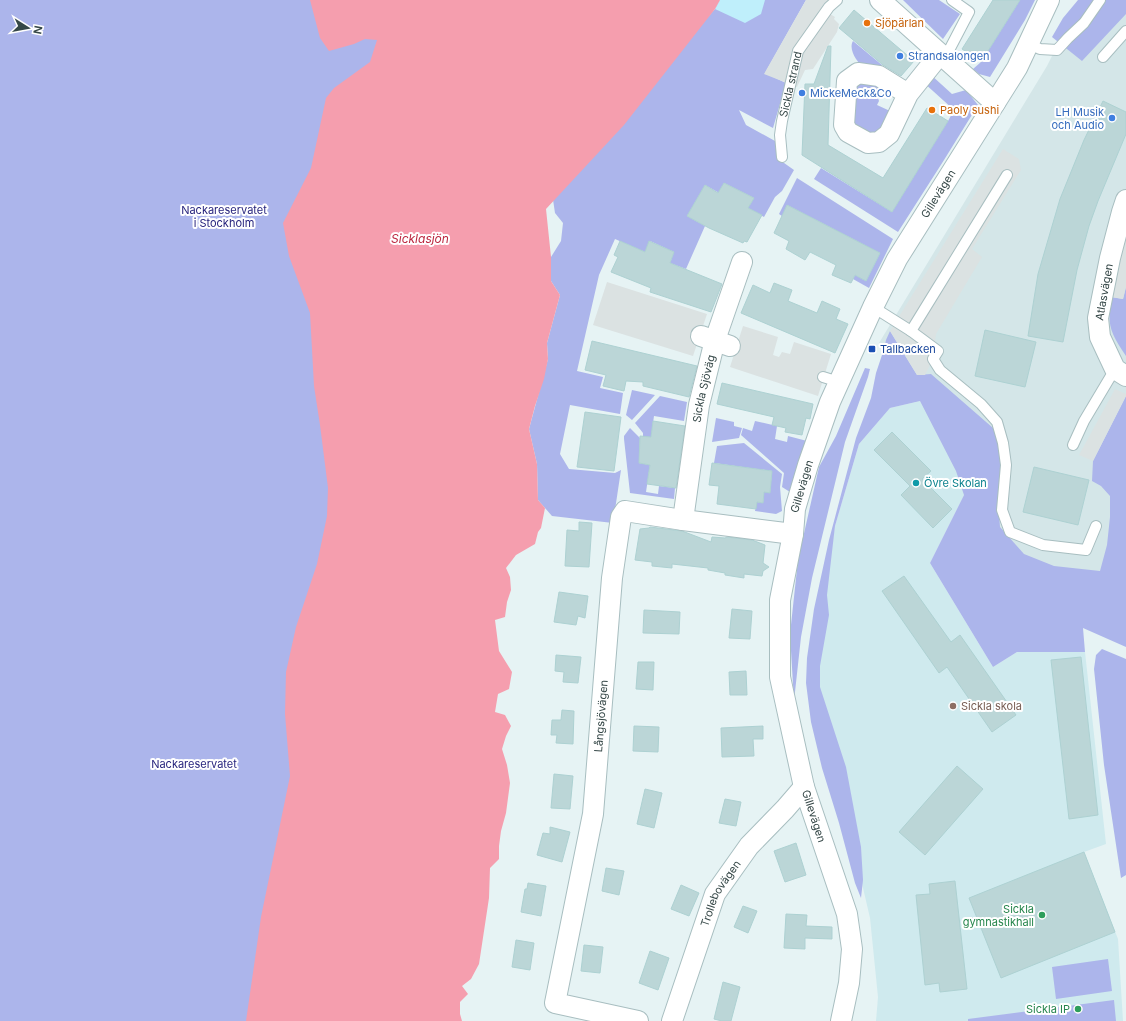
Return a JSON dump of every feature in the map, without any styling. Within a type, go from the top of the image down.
[{"type":"street","points":[[880,0],[995,103]]},
{"type":"street","name":"Gillevägen","points":[[841,1021],[849,983],[852,949],[847,914],[804,787],[780,677],[780,600],[793,534],[795,509],[808,465],[830,402],[831,380],[873,307],[897,259],[1017,68],[1049,0]]},
{"type":"street","points":[[908,94],[942,56]]},
{"type":"street","name":"Atlasvägen","points":[[1121,373],[1100,337],[1098,318],[1110,258],[1126,200]]},
{"type":"street","name":"Sickla Sjöväg","points":[[683,520],[699,405],[715,341],[742,262]]},
{"type":"street","name":"Långsjövägen","points":[[638,1021],[555,1002],[593,814],[612,578],[621,517],[625,511],[793,534]]},
{"type":"street","name":"Trollebovägen","points":[[672,1021],[715,894],[749,846],[804,787]]},
{"type":"lane","name":"Sickla strand","points":[[782,157],[780,135],[782,121],[798,52],[829,7],[837,0]]},
{"type":"lane","points":[[942,56],[969,12],[952,0]]},
{"type":"lane","points":[[1029,44],[1040,49],[1057,50],[1084,23],[1100,0]]},
{"type":"lane","points":[[1103,57],[1126,31]]},
{"type":"lane","points":[[910,331],[1007,175]]},
{"type":"lane","points":[[873,307],[938,351],[933,360],[940,370],[981,404],[997,422],[1003,443],[1006,465],[1002,510],[1010,532],[1043,545],[1086,550],[1096,526]]},
{"type":"lane","points":[[1073,445],[1084,421],[1121,373]]},
{"type":"shaded area","points":[[806,0],[832,0],[830,14],[835,17],[834,19],[839,24],[837,32],[813,69],[805,70],[797,87],[764,74]]},
{"type":"shaded area","name":"Tallbacken","points":[[1080,0],[1126,0],[1126,614],[998,569],[920,401],[910,403],[879,343],[1047,66]]},
{"type":"shaded area","points":[[1003,149],[1019,159],[1021,170],[972,249],[982,257],[936,334],[933,359],[925,375],[917,375],[890,331]]},
{"type":"shaded area","points":[[1126,230],[1126,287],[1123,299],[1111,297]]},
{"type":"shaded area","points":[[607,282],[707,314],[693,356],[593,325]]},
{"type":"shaded area","points":[[743,326],[778,337],[773,355],[779,357],[782,352],[790,354],[794,342],[831,354],[818,396],[730,367]]},
{"type":"shaded area","points":[[1115,389],[1126,394],[1126,396],[1093,461],[1079,455]]},
{"type":"shaded area","name":"Sickla skola","points":[[920,401],[956,471],[964,495],[930,563],[993,667],[1017,652],[1085,652],[1106,844],[1084,852],[1118,939],[1123,1021],[876,1021],[878,997],[870,918],[838,780],[811,683],[835,526],[859,444],[890,408]]},
{"type":"green space","points":[[0,0],[535,0],[357,1021],[0,1021]]},
{"type":"green space","points":[[720,0],[806,0],[765,73],[786,83],[773,128],[739,110],[746,125],[775,141],[777,158],[794,170],[782,191],[775,197],[764,217],[748,208],[754,198],[724,183],[720,190],[721,194],[705,185],[687,216],[705,226],[686,269],[670,263],[674,252],[650,241],[645,252],[615,239],[599,275],[577,371],[603,377],[600,388],[623,393],[620,414],[570,405],[560,454],[569,469],[615,473],[621,470],[613,523],[552,516],[538,500],[537,464],[529,429],[548,359],[547,343],[560,295],[551,281],[551,257],[561,241],[563,223],[555,213],[552,193],[715,9]]},
{"type":"green space","points":[[903,0],[939,0],[960,14],[943,39]]},
{"type":"green space","points":[[1020,0],[1035,0],[1025,20],[990,77],[979,74],[973,69],[981,62]]},
{"type":"green space","points":[[1078,0],[1126,0],[1126,14],[1082,61],[1052,37],[1063,18]]},
{"type":"green space","points":[[853,41],[882,65],[877,72],[865,68],[859,63],[852,52]]},
{"type":"green space","points":[[930,74],[952,94],[966,90],[978,105],[898,232],[814,179],[821,168],[892,212],[954,110],[923,82]]},
{"type":"green space","points":[[866,80],[881,89],[877,90],[879,101],[877,105],[890,111],[878,136],[855,130],[849,109],[852,84]]},
{"type":"green space","points":[[797,178],[893,239],[869,288],[853,279],[855,275],[866,281],[880,253],[787,205],[782,216],[779,214]]},
{"type":"green space","points":[[1126,287],[1126,356],[1113,334],[1109,315],[1111,297],[1123,299]]},
{"type":"green space","points":[[890,331],[917,375],[931,374],[993,428],[1002,452],[998,500],[1000,527],[1024,554],[1054,566],[1100,571],[1107,545],[1110,517],[1110,496],[1101,486],[1092,481],[1093,461],[1126,396],[1126,647],[1083,628],[1085,652],[1017,652],[993,667],[930,563],[964,495],[956,471],[920,401],[890,408],[859,444],[835,526],[827,595],[829,615],[820,666],[820,687],[846,767],[861,847],[863,880],[861,898],[855,883],[822,768],[811,722],[806,683],[807,658],[814,609],[829,540],[856,438],[871,398],[876,373]]},
{"type":"green space","points":[[865,368],[870,369],[868,377],[845,442],[812,578],[801,637],[794,701],[790,634],[798,560],[819,467],[836,436]]},
{"type":"green space","points":[[632,390],[655,395],[632,420],[626,415]]},
{"type":"green space","points":[[660,396],[687,402],[684,421],[654,416],[651,437],[643,437],[643,433],[635,423]]},
{"type":"green space","points":[[716,418],[734,422],[734,426],[742,428],[739,438],[712,442]]},
{"type":"green space","points":[[755,421],[777,426],[775,439],[787,442],[788,436],[807,441],[790,492],[782,487],[784,473],[741,435],[743,428],[752,431]]},
{"type":"green space","points":[[630,428],[640,438],[639,463],[650,465],[646,492],[658,494],[659,486],[675,488],[674,499],[630,493],[624,436]]},
{"type":"green space","points":[[744,443],[782,474],[780,487],[782,511],[776,514],[755,511],[757,502],[763,503],[764,492],[770,492],[772,471],[714,463],[717,446]]},
{"type":"green space","points":[[1102,649],[1126,659],[1126,875],[1121,878],[1104,765],[1094,669],[1096,655]]},
{"type":"green space","points":[[1108,959],[1112,991],[1056,999],[1052,967]]},
{"type":"green space","name":"Sickla IP","points":[[1114,1000],[1116,1021],[968,1021],[968,1019]]},
{"type":"sand","points":[[720,0],[765,0],[761,14],[745,23],[715,9]]},
{"type":"water","name":"Sicklasjön","points":[[310,0],[720,0],[715,9],[624,125],[546,209],[551,257],[551,281],[560,295],[547,343],[548,359],[544,379],[529,429],[537,464],[538,500],[545,508],[541,528],[538,532],[535,544],[516,555],[506,568],[510,577],[511,590],[507,602],[505,617],[495,620],[499,651],[512,672],[509,689],[498,694],[495,712],[505,715],[511,726],[502,749],[507,765],[510,783],[506,813],[501,831],[499,859],[490,868],[489,898],[479,964],[471,979],[462,986],[468,994],[460,1002],[460,1014],[462,1021],[246,1021],[261,917],[290,776],[285,714],[286,672],[296,627],[317,564],[327,516],[328,488],[314,386],[310,313],[289,256],[283,223],[311,168],[326,98],[334,88],[370,62],[377,40],[365,39],[354,44],[329,51],[320,38]]},
{"type":"building","points":[[993,0],[1020,0],[981,62],[962,49]]},
{"type":"building","points":[[854,10],[914,61],[901,76],[883,65],[839,28]]},
{"type":"building","points":[[828,46],[831,46],[828,145],[883,178],[927,108],[948,121],[892,212],[802,155],[805,84],[814,84]]},
{"type":"building","points":[[1103,101],[1126,112],[1126,134],[1089,226],[1077,270],[1063,342],[1028,336],[1038,274],[1060,199],[1084,140]]},
{"type":"building","points":[[724,183],[754,198],[748,208],[762,215],[747,242],[744,241],[743,243],[709,228],[687,216],[705,185],[718,193]]},
{"type":"building","points":[[787,205],[880,253],[866,281],[855,275],[851,283],[832,275],[836,265],[810,252],[805,260],[786,249],[789,241],[774,233]]},
{"type":"building","points":[[620,241],[645,252],[649,241],[674,252],[670,263],[722,284],[711,312],[650,292],[651,288],[611,272],[618,257],[614,255]]},
{"type":"building","points":[[774,283],[792,290],[788,301],[817,313],[822,301],[840,309],[836,319],[848,324],[835,353],[741,313],[753,285],[770,293]]},
{"type":"building","points":[[985,330],[1036,342],[1025,387],[975,376]]},
{"type":"building","points":[[592,341],[697,366],[689,397],[643,386],[643,382],[626,381],[624,391],[603,386],[606,375],[585,370]]},
{"type":"building","points":[[722,383],[813,404],[810,419],[806,418],[802,435],[785,432],[786,428],[772,425],[774,417],[717,404]]},
{"type":"building","points":[[585,412],[621,417],[614,471],[577,467]]},
{"type":"building","points":[[653,421],[685,426],[676,488],[647,484],[650,465],[639,463],[640,436],[651,437]]},
{"type":"building","name":"Övre Skolan","points":[[892,432],[931,471],[922,479],[952,509],[933,528],[901,495],[910,486],[874,450]]},
{"type":"building","points":[[712,463],[772,471],[770,493],[764,492],[763,503],[757,502],[756,509],[717,504],[719,486],[709,485]]},
{"type":"building","points":[[1034,467],[1089,480],[1078,525],[1023,512]]},
{"type":"building","points":[[579,522],[592,523],[589,567],[565,566],[567,530],[579,531]]},
{"type":"building","points":[[650,527],[682,531],[711,542],[712,537],[752,540],[765,545],[763,563],[769,567],[763,571],[762,576],[744,574],[744,578],[725,575],[725,573],[708,570],[708,568],[672,564],[672,568],[652,566],[652,562],[635,560],[640,529]]},
{"type":"building","points":[[904,576],[951,642],[960,635],[1016,715],[992,732],[947,667],[939,673],[882,591]]},
{"type":"building","points":[[559,592],[588,596],[585,618],[578,616],[576,625],[554,622]]},
{"type":"building","points":[[732,609],[752,611],[750,639],[729,638]]},
{"type":"building","points":[[644,610],[680,612],[679,634],[643,633]]},
{"type":"building","points":[[556,655],[581,657],[578,683],[563,682],[564,672],[555,671]]},
{"type":"building","points":[[1081,657],[1098,815],[1069,819],[1051,660]]},
{"type":"building","points":[[638,662],[654,662],[653,690],[636,689]]},
{"type":"building","points":[[746,671],[747,695],[730,695],[729,672]]},
{"type":"building","points":[[562,710],[574,711],[573,744],[556,743],[557,735],[551,735],[552,720],[561,720]]},
{"type":"building","points":[[634,726],[659,727],[658,752],[633,751]]},
{"type":"building","points":[[763,726],[763,739],[753,739],[754,756],[722,757],[721,728]]},
{"type":"building","points":[[957,766],[983,789],[925,855],[899,832]]},
{"type":"building","points":[[554,774],[573,776],[570,809],[551,808]]},
{"type":"building","points":[[645,789],[662,793],[654,828],[637,824]]},
{"type":"building","points":[[725,799],[741,802],[736,826],[719,823]]},
{"type":"building","points":[[550,827],[570,832],[562,862],[537,855],[543,833],[550,834]]},
{"type":"building","points":[[796,843],[806,875],[785,882],[774,851]]},
{"type":"building","name":"Sickla gymnastikhall","points":[[1084,852],[1115,932],[1001,978],[969,898]]},
{"type":"building","points":[[606,868],[624,871],[619,895],[602,891]]},
{"type":"building","points":[[955,881],[967,989],[940,992],[939,983],[925,985],[916,895],[930,894],[929,884]]},
{"type":"building","points":[[528,883],[546,886],[541,916],[521,912],[525,889],[527,889]]},
{"type":"building","points":[[681,885],[699,893],[689,916],[671,909]]},
{"type":"building","points":[[743,906],[757,911],[748,933],[734,927]]},
{"type":"building","points":[[786,914],[807,915],[806,926],[832,927],[832,939],[805,938],[805,949],[784,948]]},
{"type":"building","points":[[516,940],[534,943],[530,970],[512,967]]},
{"type":"building","points":[[584,945],[603,947],[600,973],[581,971]]},
{"type":"building","points":[[650,951],[669,958],[658,990],[639,983]]},
{"type":"building","points":[[723,982],[740,987],[731,1021],[714,1019]]},
{"type":"place","name":"Sjöpärlan","points":[[867,23]]},
{"type":"place","name":"Strandsalongen","points":[[900,56]]},
{"type":"place","name":"MickeMeck&Co","points":[[802,93]]},
{"type":"place","name":"Paoly sushi","points":[[932,110]]},
{"type":"place","name":"LH Musik och Audio","points":[[1112,118]]},
{"type":"place","name":"Tallbacken","points":[[872,349]]},
{"type":"place","name":"Övre Skolan","points":[[916,483]]},
{"type":"place","name":"Sickla skola","points":[[953,706]]},
{"type":"place","name":"Sickla gymnastikhall","points":[[1042,915]]},
{"type":"place","name":"Sickla IP","points":[[1078,1009]]},
{"type":"park label","name":"Nackareservatet i Stockholm","points":[[224,216]]},
{"type":"park label","name":"Nackareservatet","points":[[194,764]]}]
